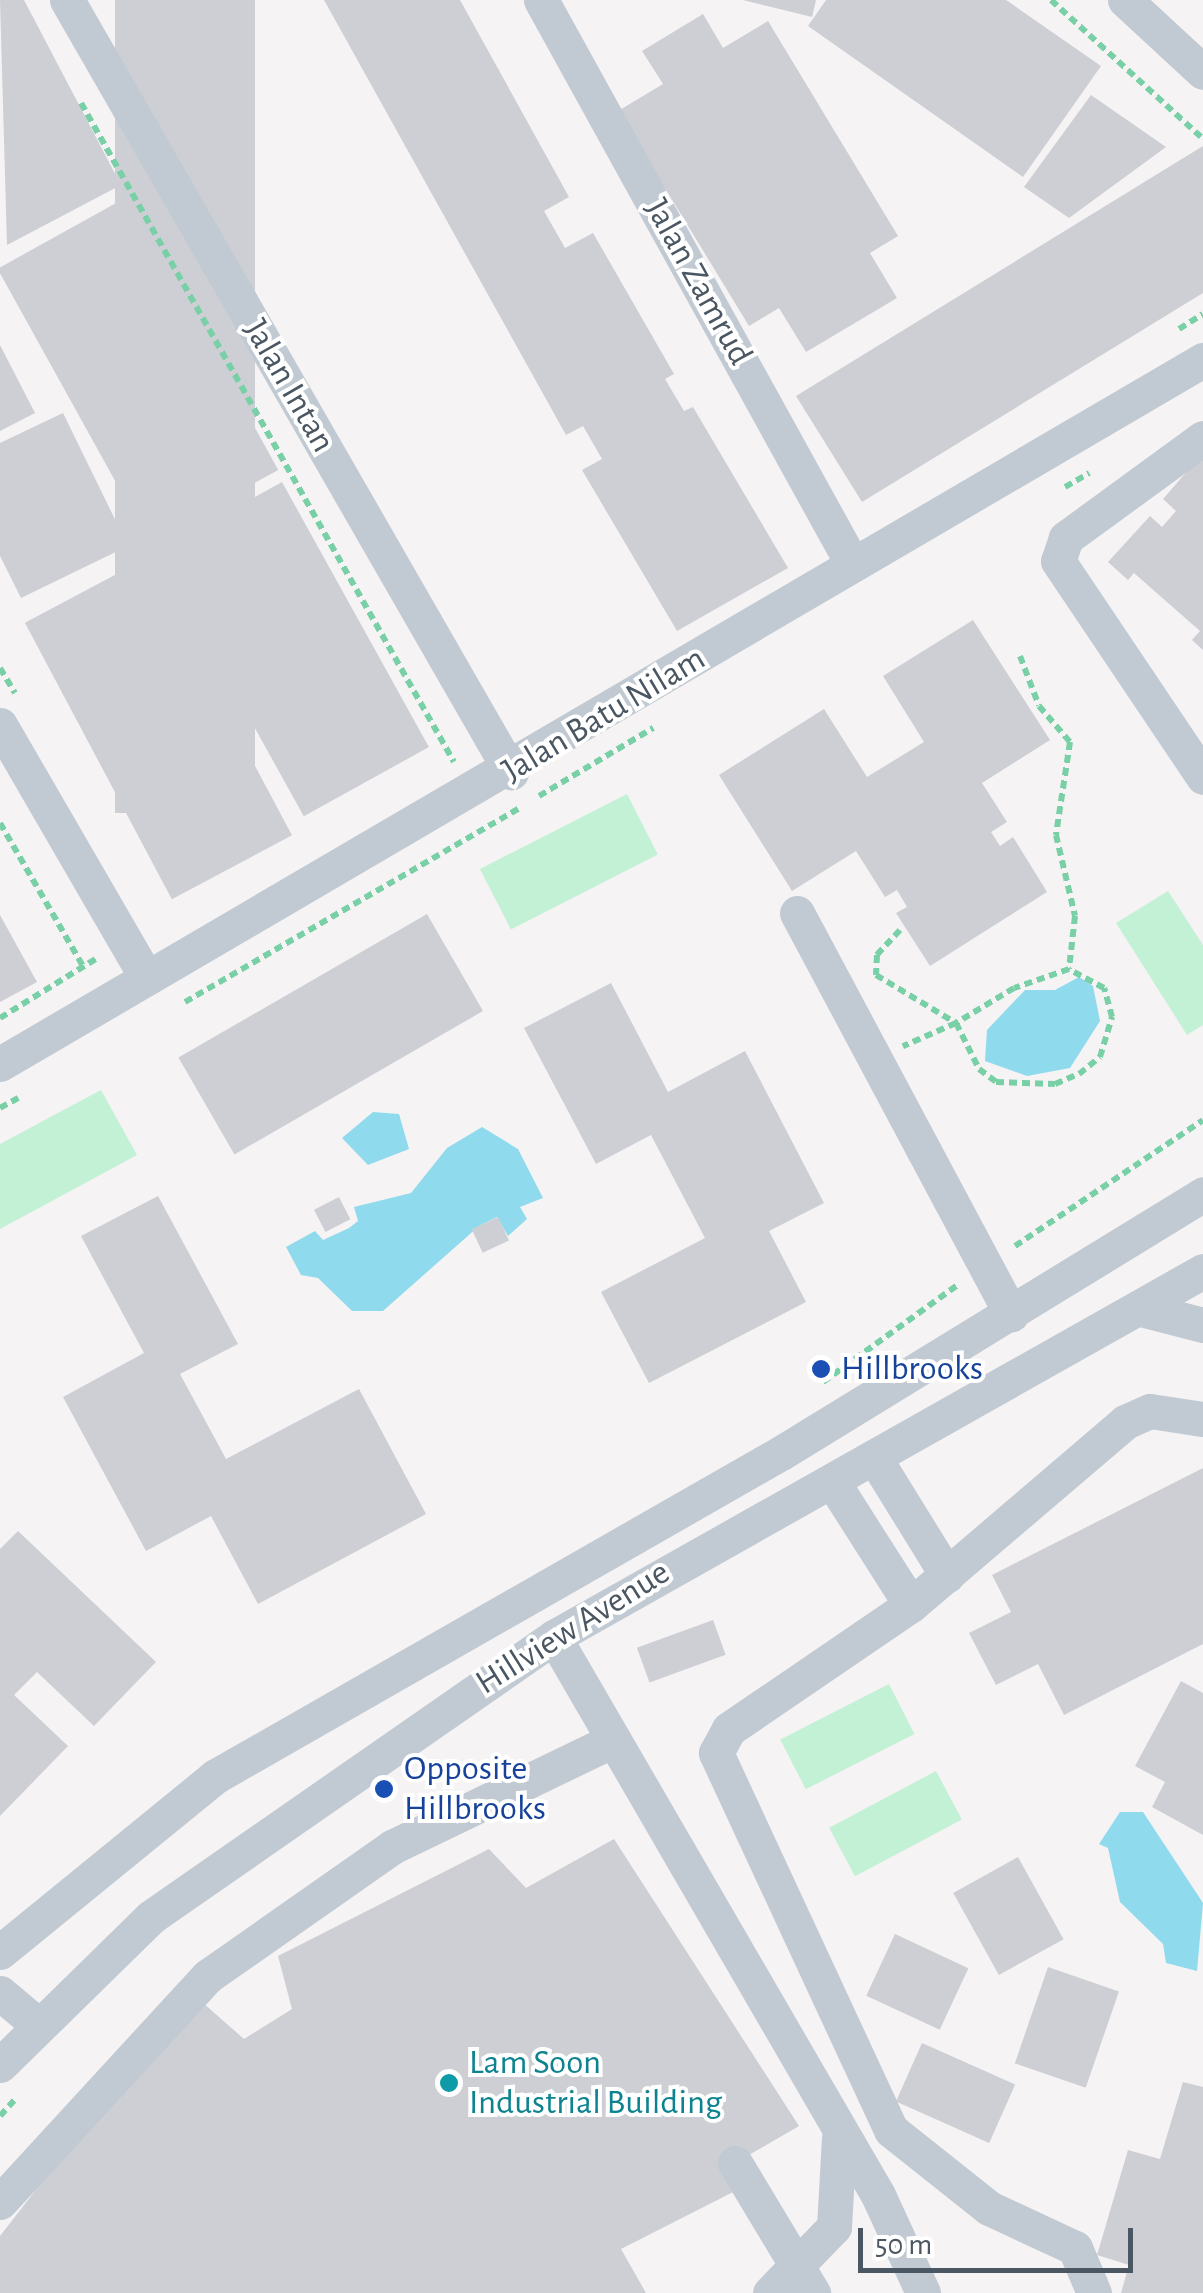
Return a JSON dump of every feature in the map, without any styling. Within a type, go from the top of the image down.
[{"type":"street","name":"Jalan Intan","points":[[66,0],[510,772]]},
{"type":"street","name":"Jalan Zamrud","points":[[542,0],[853,565]]},
{"type":"street","points":[[1125,0],[1203,72]]},
{"type":"street","name":"Jalan Batu Nilam","points":[[0,1064],[510,772],[1203,360]]},
{"type":"street","points":[[1203,438],[1066,538],[1058,561],[1203,777]]},
{"type":"street","points":[[0,725],[146,977]]},
{"type":"street","points":[[797,913],[1011,1314]]},
{"type":"street","name":"Hillview Avenue","points":[[0,1952],[216,1776],[1198,1207]]},
{"type":"street","name":"Hillview Avenue","points":[[13,2076],[37,2024],[225,1860],[554,1637],[1203,1271]]},
{"type":"street","points":[[1140,1309],[1203,1325]]},
{"type":"street","points":[[1094,2293],[1075,2248],[989,2208],[891,2130],[716,1753],[729,1729],[911,1605],[1125,1422],[1150,1411],[1203,1420]]},
{"type":"street","points":[[874,1457],[947,1575]]},
{"type":"street","points":[[832,1481],[911,1605]]},
{"type":"street","points":[[554,1637],[838,2127],[923,2293]]},
{"type":"street","points":[[0,2202],[208,1976],[392,1847],[614,1740]]},
{"type":"street","points":[[0,1993],[37,2024]]},
{"type":"street","points":[[770,2293],[805,2280],[834,2227],[844,2181],[838,2127]]},
{"type":"street","points":[[735,2163],[805,2280]]},
{"type":"path","points":[[1050,0],[1203,139]]},
{"type":"path","points":[[71,84],[457,768]]},
{"type":"path","points":[[1020,656],[1039,706],[1070,742],[1056,835],[1075,916],[1069,968]]},
{"type":"path","points":[[0,823],[82,966]]},
{"type":"path","points":[[900,930],[877,954],[876,974],[956,1023],[979,1069],[996,1082],[1055,1084],[1079,1074],[1100,1057],[1112,1017],[1104,988],[1069,968]]},
{"type":"path","points":[[876,1062],[1069,968]]},
{"type":"path","points":[[0,2116],[13,2076]]},
{"type":"green space","points":[[627,794],[658,855],[511,929],[480,869]]},
{"type":"green space","points":[[1168,891],[1203,945],[1203,1025],[1187,1035],[1116,923]]},
{"type":"green space","points":[[101,1090],[137,1155],[0,1229],[0,1144]]},
{"type":"green space","points":[[889,1684],[914,1734],[806,1789],[780,1739]]},
{"type":"green space","points":[[936,1771],[962,1820],[855,1876],[829,1828]]},
{"type":"water","points":[[1079,977],[1093,986],[1100,1021],[1070,1068],[1027,1076],[985,1061],[987,1030],[1025,990],[1055,990]]},
{"type":"water","points":[[373,1112],[399,1114],[409,1149],[368,1165],[342,1138]]},
{"type":"water","points":[[482,1127],[518,1149],[543,1198],[520,1207],[527,1219],[508,1236],[497,1217],[479,1226],[383,1311],[352,1311],[318,1278],[301,1275],[286,1247],[315,1231],[323,1240],[349,1228],[358,1221],[354,1207],[411,1193],[447,1148]]},
{"type":"water","points":[[1120,1812],[1143,1812],[1203,1903],[1197,1971],[1166,1963],[1163,1944],[1120,1902],[1108,1848],[1099,1844]]},
{"type":"building","points":[[0,0],[24,0],[121,185],[7,245]]},
{"type":"building","points":[[115,0],[255,0],[255,813],[115,813]]},
{"type":"building","points":[[324,0],[460,0],[569,197],[544,211],[565,248],[593,233],[674,374],[665,379],[684,411],[693,407],[788,568],[677,631],[582,470],[602,459],[583,426],[566,435]]},
{"type":"building","points":[[743,0],[816,0],[812,17]]},
{"type":"building","points":[[826,0],[1006,0],[1101,66],[1023,177],[808,26]]},
{"type":"building","points":[[703,14],[723,48],[768,21],[898,236],[870,253],[897,298],[806,352],[779,308],[749,326],[618,111],[663,84],[642,51]]},
{"type":"building","points":[[1091,95],[1166,147],[1069,218],[1024,187]]},
{"type":"building","points":[[1203,146],[1203,293],[862,502],[796,396]]},
{"type":"building","points":[[127,197],[278,470],[149,542],[0,273],[0,267]]},
{"type":"building","points":[[0,345],[35,413],[0,431]]},
{"type":"building","points":[[63,413],[128,546],[21,598],[0,556],[0,443]]},
{"type":"building","points":[[1203,453],[1203,650],[1192,640],[1200,631],[1134,573],[1128,580],[1108,562],[1150,516],[1162,527],[1176,511],[1163,499]]},
{"type":"building","points":[[282,482],[429,747],[304,816],[157,551]]},
{"type":"building","points":[[145,559],[292,835],[172,899],[25,623]]},
{"type":"building","points":[[973,620],[1050,740],[982,783],[1007,822],[991,832],[1000,846],[1013,837],[1047,892],[930,966],[896,913],[907,907],[897,890],[885,897],[856,851],[792,891],[719,775],[824,709],[867,777],[924,742],[883,676]]},
{"type":"building","points":[[427,914],[483,1011],[234,1154],[178,1058]]},
{"type":"building","points":[[0,915],[37,982],[0,1002]]},
{"type":"building","points":[[611,983],[668,1092],[745,1051],[824,1203],[769,1231],[806,1302],[649,1383],[601,1292],[705,1238],[651,1135],[596,1164],[524,1028]]},
{"type":"building","points":[[158,1196],[238,1344],[180,1374],[226,1459],[359,1389],[426,1514],[258,1604],[211,1516],[146,1551],[63,1397],[144,1353],[81,1236]]},
{"type":"building","points":[[339,1197],[350,1219],[325,1232],[314,1210]]},
{"type":"building","points":[[498,1217],[509,1241],[483,1253],[472,1229]]},
{"type":"building","points":[[1203,1468],[1203,1644],[1064,1715],[1038,1664],[996,1685],[969,1633],[1011,1612],[992,1575]]},
{"type":"building","points":[[18,1531],[156,1662],[94,1726],[37,1672],[14,1695],[68,1746],[0,1816],[0,1549]]},
{"type":"building","points":[[713,1620],[726,1655],[650,1682],[637,1648]]},
{"type":"building","points":[[1181,1681],[1203,1693],[1203,1835],[1152,1807],[1165,1782],[1135,1766]]},
{"type":"building","name":"Lam Soon Industrial Building","points":[[614,1839],[799,2126],[735,2163],[741,2188],[621,2249],[646,2293],[0,2293],[0,2236],[80,2133],[203,2003],[244,2039],[292,2009],[278,1956],[489,1849],[526,1888]]},
{"type":"building","points":[[1018,1857],[1064,1939],[999,1975],[953,1893]]},
{"type":"building","points":[[895,1934],[968,1968],[940,2030],[866,1996]]},
{"type":"building","points":[[1048,1967],[1119,1991],[1086,2088],[1015,2063]]},
{"type":"building","points":[[922,2043],[1015,2084],[989,2143],[896,2101]]},
{"type":"building","points":[[1183,2082],[1203,2087],[1203,2293],[1121,2293],[1129,2265],[1097,2255],[1128,2150],[1160,2159]]},
{"type":"place","name":"Hillbrooks","points":[[821,1369]]},
{"type":"place","name":"Opposite Hillbrooks","points":[[384,1789]]},
{"type":"place","name":"Lam Soon Industrial Building","points":[[449,2083]]}]
